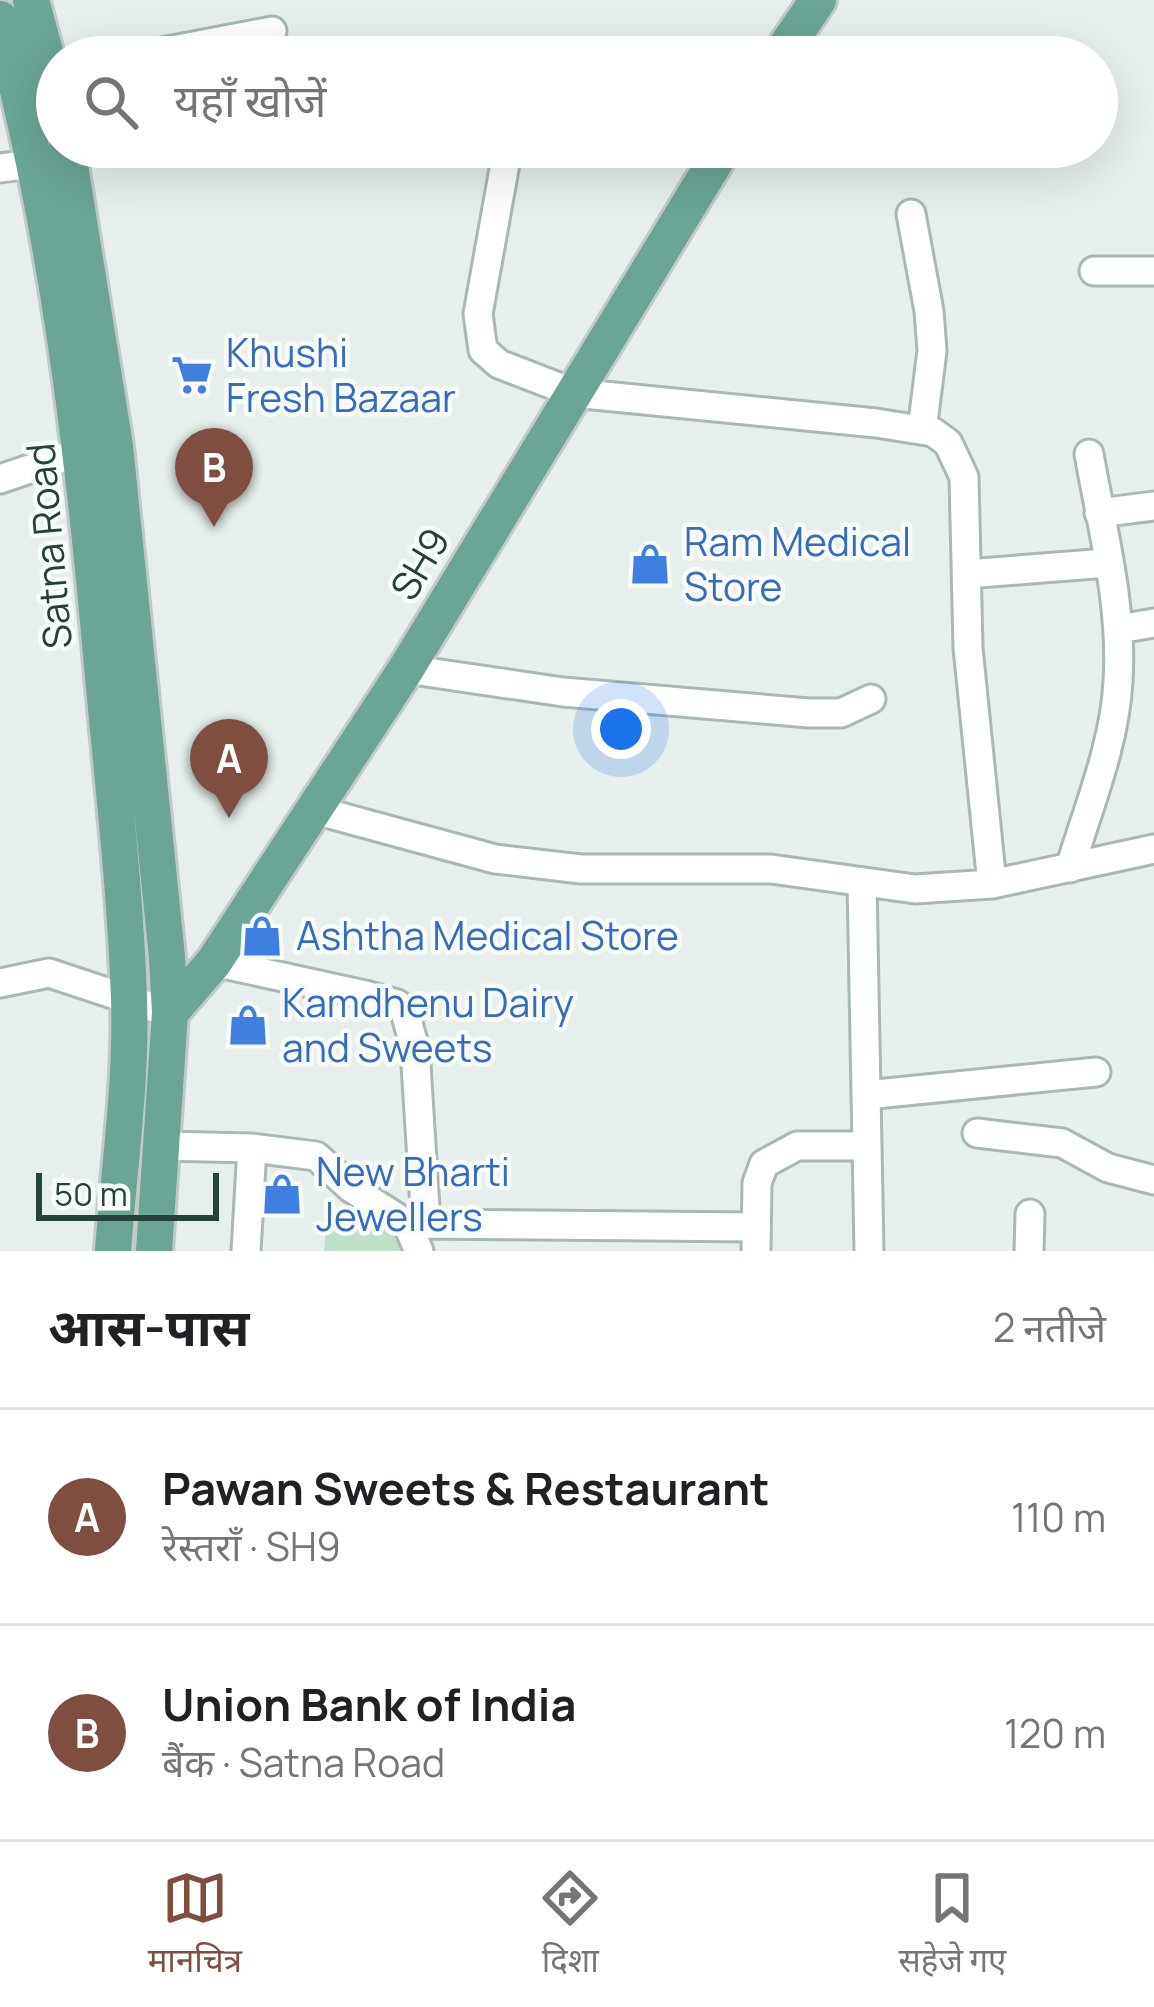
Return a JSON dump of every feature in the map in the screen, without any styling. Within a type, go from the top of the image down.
[{"type":"main road","points":[[31,0],[42,36]]},
{"type":"main road","points":[[797,36],[818,0]]},
{"type":"main road","name":"Satna Road","points":[[0,19],[36,139]]},
{"type":"main road","name":"Satna Road","points":[[43,168],[83,452],[129,1000],[113,1251]]},
{"type":"main road","points":[[44,168],[116,446],[170,1013],[154,1251]]},
{"type":"main road","name":"SH9","points":[[170,1013],[214,962],[406,669],[711,168]]},
{"type":"street","points":[[246,36],[272,31]]},
{"type":"street","points":[[504,168],[478,314],[483,350],[499,364],[574,393],[922,430],[949,443],[964,477],[968,648],[992,884]]},
{"type":"street","points":[[911,214],[932,351],[922,430]]},
{"type":"street","points":[[1094,271],[1154,272]]},
{"type":"street","points":[[0,479],[83,452]]},
{"type":"street","points":[[1070,868],[1118,685],[1118,629],[1089,454]]},
{"type":"street","points":[[1099,513],[1154,506]]},
{"type":"street","points":[[967,574],[1107,563]]},
{"type":"street","points":[[1118,629],[1154,622]]},
{"type":"street","points":[[406,669],[563,692],[809,713],[841,713],[872,698]]},
{"type":"street","points":[[315,810],[495,859],[581,869],[771,869],[915,890],[992,884],[1154,849]]},
{"type":"street","points":[[862,883],[869,1251]]},
{"type":"street","points":[[214,962],[365,995],[398,1004],[405,1012],[416,1049],[417,1233]]},
{"type":"street","points":[[0,982],[49,973],[170,1013]]},
{"type":"street","points":[[866,1095],[1096,1072]]},
{"type":"street","points":[[977,1133],[1062,1143],[1108,1168],[1154,1180]]},
{"type":"street","points":[[161,1146],[252,1148],[316,1156],[351,1188],[417,1233],[756,1239],[757,1183],[764,1164],[796,1146],[867,1146]]},
{"type":"street","points":[[246,1251],[252,1148]]},
{"type":"street","points":[[1029,1251],[1030,1214]]},
{"type":"green space","points":[[327,1212],[388,1223],[402,1237],[402,1251],[324,1251]]},
{"type":"place","name":"Khushi Fresh Bazaar","points":[[192,375]]},
{"type":"place","name":"Union Bank of India","points":[[214,527]]},
{"type":"place","name":"Ram Medical Store","points":[[650,564]]},
{"type":"place","name":"Pawan Sweets & Restaurant","points":[[229,818]]},
{"type":"place","name":"Ashtha Medical Store","points":[[262,936]]},
{"type":"place","name":"Kamdhenu Dairy and Sweets","points":[[248,1025]]},
{"type":"place","name":"New Bharti Jewellers","points":[[282,1194]]}]
